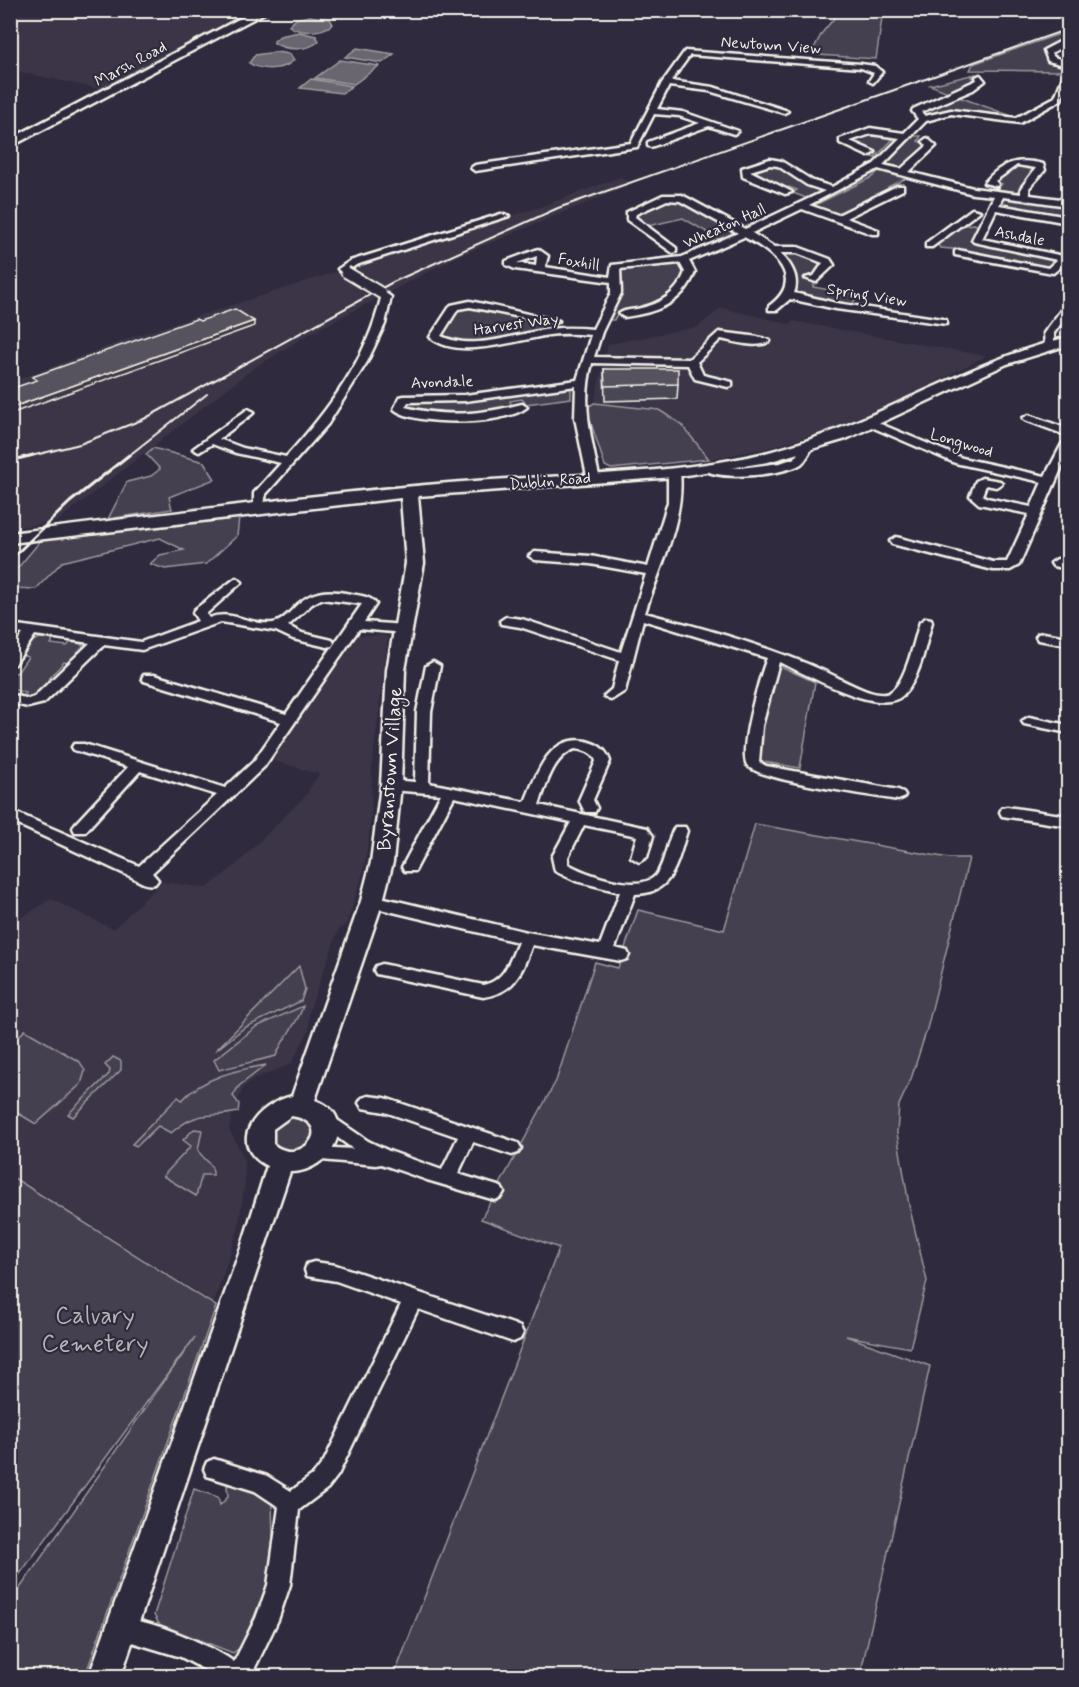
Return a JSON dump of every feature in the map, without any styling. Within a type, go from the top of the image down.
[{"type":"main road","name":"Marsh Road","points":[[10,144],[265,10]]},
{"type":"main road","name":"Dublin Road","points":[[10,538],[409,492],[708,468],[806,448],[871,423],[975,373],[1049,345],[1068,341]]},
{"type":"main road","name":"Byranstown Village","points":[[301,1106],[372,901],[382,862],[391,785],[394,699],[415,563],[409,492]]},
{"type":"main road","points":[[301,1106],[318,1112],[324,1118],[328,1136],[316,1154],[299,1162],[281,1162],[264,1152],[258,1136],[261,1127],[273,1113],[301,1106]]},
{"type":"main road","points":[[105,1677],[255,1245],[281,1162]]},
{"type":"street","points":[[1068,41],[1047,52],[1051,58],[1068,64]]},
{"type":"street","name":"Newtown View","points":[[475,168],[630,147],[638,142],[666,82],[688,53],[861,66],[878,72],[873,81]]},
{"type":"street","points":[[980,77],[981,81],[970,88],[916,111],[924,119],[951,112],[1017,121],[1058,98],[1068,74]]},
{"type":"street","points":[[666,82],[710,89],[784,111]]},
{"type":"street","points":[[1058,98],[1068,100]]},
{"type":"street","points":[[652,111],[680,114],[734,131]]},
{"type":"street","name":"Wheaton Hall","points":[[614,280],[617,266],[683,260],[803,206],[877,166],[924,119]]},
{"type":"street","points":[[1068,121],[1066,122],[1068,126]]},
{"type":"street","points":[[651,144],[708,123]]},
{"type":"street","points":[[871,152],[868,153],[843,141],[870,131],[905,136]]},
{"type":"street","points":[[903,172],[932,146],[927,141]]},
{"type":"street","points":[[788,192],[746,175],[745,170],[770,162],[781,164],[810,183],[832,190]]},
{"type":"street","points":[[994,184],[988,183],[1009,163],[1040,166],[1041,170],[1025,188],[1026,198]]},
{"type":"street","points":[[877,166],[999,196],[1068,203]]},
{"type":"street","points":[[838,219],[900,188]]},
{"type":"street","name":"Ashdale","points":[[999,196],[977,240],[1067,256]]},
{"type":"street","name":"Spring View","points":[[673,250],[630,218],[632,212],[666,197],[682,198],[773,250],[790,272],[792,284],[788,296],[836,306],[942,322]]},
{"type":"street","points":[[803,206],[875,232]]},
{"type":"street","points":[[993,207],[1068,220]]},
{"type":"street","points":[[929,245],[975,211]]},
{"type":"street","points":[[258,509],[260,493],[324,422],[362,362],[380,324],[386,300],[381,292],[346,273],[343,269],[353,263],[504,216]]},
{"type":"street","points":[[964,220],[984,224]]},
{"type":"street","name":"Spring View","points":[[773,250],[798,250],[827,261],[829,265],[816,279],[810,278]]},
{"type":"street","name":"Ashdale","points":[[958,253],[1050,275],[1067,256]]},
{"type":"street","points":[[624,314],[648,310],[670,300],[688,280],[690,272],[683,260]]},
{"type":"street","name":"Foxhill","points":[[540,270],[614,280]]},
{"type":"street","points":[[593,476],[581,418],[581,382],[597,332],[616,293],[614,280]]},
{"type":"street","points":[[773,308],[788,296]]},
{"type":"street","name":"Harvest Way","points":[[554,321],[470,304],[455,308],[435,337],[443,342],[462,346],[551,332],[597,332]]},
{"type":"street","points":[[1049,345],[1049,333],[1068,308]]},
{"type":"street","points":[[588,360],[692,362],[719,335],[765,340]]},
{"type":"street","points":[[692,362],[699,377],[728,384]]},
{"type":"street","name":"Avondale","points":[[522,407],[497,415],[460,419],[425,417],[399,409],[404,399],[474,398],[555,383],[581,382]]},
{"type":"street","points":[[199,449],[248,412]]},
{"type":"street","points":[[1029,418],[1068,433]]},
{"type":"street","name":"Longwood","points":[[871,423],[915,444],[959,461],[1048,480]]},
{"type":"street","points":[[211,440],[240,451],[290,461]]},
{"type":"street","points":[[896,541],[1005,567],[1015,562],[1048,480],[1068,444]]},
{"type":"street","points":[[611,696],[618,691],[638,615],[653,572],[677,484],[674,472]]},
{"type":"street","name":"Longwood","points":[[996,483],[982,481],[976,496],[983,501],[1037,512]]},
{"type":"street","points":[[535,556],[590,560],[653,572]]},
{"type":"street","points":[[205,622],[199,613],[236,582]]},
{"type":"street","points":[[10,815],[145,876],[148,869],[259,764],[370,604],[366,601],[321,595],[304,604],[285,624],[277,626]]},
{"type":"street","points":[[638,615],[775,655],[865,695],[889,698],[905,685],[926,622]]},
{"type":"street","points":[[10,628],[141,646],[205,622],[233,617],[277,626],[298,636],[327,643]]},
{"type":"street","points":[[506,621],[522,623],[626,658]]},
{"type":"street","points":[[357,625],[404,629]]},
{"type":"street","points":[[10,660],[31,631]]},
{"type":"street","points":[[1043,637],[1068,641]]},
{"type":"street","points":[[10,698],[27,703],[39,700],[100,641]]},
{"type":"street","points":[[775,655],[768,667],[754,734],[751,759],[754,766],[772,773],[898,795]]},
{"type":"street","points":[[422,786],[424,712],[433,666]]},
{"type":"street","points":[[149,678],[290,720]]},
{"type":"street","points":[[1029,721],[1068,729]]},
{"type":"street","points":[[530,809],[555,755],[564,746],[578,743],[596,749],[603,761],[586,800],[590,808]]},
{"type":"street","points":[[79,747],[226,793]]},
{"type":"street","points":[[80,828],[137,766]]},
{"type":"street","points":[[391,785],[422,786],[450,791],[642,832],[646,836],[646,843],[639,857]]},
{"type":"street","points":[[410,867],[450,791]]},
{"type":"street","points":[[1007,812],[1068,821]]},
{"type":"street","points":[[579,820],[560,857],[560,867],[570,873],[630,890],[653,887],[661,880],[680,831]]},
{"type":"street","points":[[372,901],[527,938],[613,954],[630,890]]},
{"type":"street","points":[[382,970],[483,991],[495,990],[511,976],[527,938]]},
{"type":"street","points":[[368,1103],[385,1105],[512,1148]]},
{"type":"street","points":[[324,1118],[349,1140],[385,1158],[495,1192]]},
{"type":"street","points":[[447,1178],[468,1134]]},
{"type":"street","points":[[316,1154],[385,1158]]},
{"type":"street","points":[[314,1270],[336,1273],[513,1333]]},
{"type":"street","points":[[239,1677],[282,1574],[283,1531],[291,1503],[321,1481],[331,1468],[413,1300]]},
{"type":"street","points":[[214,1469],[260,1483],[291,1503]]},
{"type":"street","points":[[123,1629],[177,1646],[222,1666],[234,1677]]},
{"type":"shaded area","points":[[77,10],[92,14],[100,10],[254,11],[104,90],[11,70],[11,15],[20,11]]},
{"type":"shaded area","points":[[310,16],[330,19],[333,24],[311,31],[294,29],[289,26],[296,19]]},
{"type":"shaded area","points":[[299,32],[316,36],[319,41],[309,47],[297,49],[274,43],[280,36]]},
{"type":"shaded area","points":[[357,48],[394,54],[382,63],[345,57]]},
{"type":"shaded area","points":[[276,52],[290,54],[294,60],[290,64],[272,69],[249,63],[255,55]]},
{"type":"shaded area","points":[[340,60],[379,66],[354,84],[315,78]]},
{"type":"shaded area","points":[[311,79],[352,86],[342,93],[300,88]]},
{"type":"shaded area","points":[[620,177],[633,184],[458,256],[302,338],[254,368],[56,522],[11,528],[11,382],[141,334],[543,206]]},
{"type":"shaded area","points":[[721,308],[790,324],[793,321],[986,356],[866,419],[768,448],[709,459],[681,424],[659,410],[594,403],[608,344],[697,327]]},
{"type":"shaded area","points":[[359,635],[388,636],[372,768],[371,821],[364,870],[347,923],[338,931],[309,1012],[309,1030],[291,1064],[252,1080],[244,1087],[233,1112],[229,1129],[244,1158],[245,1184],[238,1229],[214,1303],[11,1174],[11,924],[51,899],[113,929],[162,882],[207,888],[237,864],[305,796],[319,774],[271,760]]},
{"type":"green space","points":[[840,11],[883,11],[876,59],[818,55],[812,52],[822,33]]},
{"type":"green space","points":[[1068,31],[1068,39],[1054,44],[1043,53],[1057,63],[1068,65],[1068,71],[970,70],[973,64]]},
{"type":"green space","points":[[975,74],[972,77],[977,79],[975,82],[953,94],[930,85]]},
{"type":"green space","points":[[956,96],[1015,117],[1007,119],[958,110],[924,115],[917,111]]},
{"type":"green space","points":[[865,133],[896,136],[875,158],[872,157],[877,152],[870,149],[866,151],[846,141]]},
{"type":"green space","points":[[914,136],[921,136],[918,141],[928,146],[903,168],[886,164]]},
{"type":"green space","points":[[775,164],[806,184],[823,190],[806,198],[793,193],[797,190],[789,187],[784,189],[749,172]]},
{"type":"green space","points":[[1013,164],[1038,169],[1019,188],[1021,194],[995,192],[1002,184],[994,182]]},
{"type":"green space","points":[[880,170],[909,177],[888,187],[892,190],[838,215],[813,206],[872,177]]},
{"type":"green space","points":[[1002,198],[1068,205],[1068,219],[999,206]]},
{"type":"green space","points":[[665,200],[679,200],[737,231],[720,240],[683,218],[648,226],[635,217],[638,211]]},
{"type":"green space","points":[[961,225],[979,226],[974,240],[980,244],[1057,261],[1052,267],[1046,268],[967,254],[964,250],[940,248],[936,242]]},
{"type":"green space","points":[[782,251],[798,252],[824,262],[815,276],[808,275],[804,280],[815,282],[813,287],[858,295],[852,305],[795,294],[797,276],[780,253]]},
{"type":"green space","points":[[679,263],[686,269],[684,277],[669,297],[646,308],[624,309],[614,320],[609,320],[621,293],[619,270]]},
{"type":"green space","points":[[469,307],[541,320],[539,324],[542,328],[550,329],[465,344],[440,338],[456,311]]},
{"type":"green space","points":[[571,386],[571,398],[526,404],[522,399],[510,401],[512,407],[485,412],[445,414],[405,408],[405,404],[410,400]]},
{"type":"green space","points":[[594,403],[659,410],[681,424],[709,459],[611,469],[605,466],[586,408]]},
{"type":"green space","points":[[153,448],[204,462],[215,479],[169,497],[172,509],[108,519],[127,482],[151,476],[160,469],[146,454]]},
{"type":"green space","points":[[239,517],[237,536],[206,564],[165,569],[150,564],[160,555],[184,550],[160,538],[62,562],[36,589],[11,588],[11,576],[42,539]]},
{"type":"green space","points":[[40,638],[54,639],[51,644],[67,646],[71,642],[81,644],[85,649],[72,664],[64,662],[49,678],[56,680],[32,699],[20,698],[26,693],[11,689],[11,672],[17,673],[28,657],[20,655],[30,642]]},
{"type":"green space","points":[[775,664],[815,682],[800,768],[758,761],[757,751]]},
{"type":"green space","points":[[755,824],[949,858],[969,858],[927,1029],[911,1079],[899,1105],[897,1133],[909,1205],[927,1281],[910,1348],[846,1336],[930,1366],[860,1676],[394,1676],[559,1248],[481,1219],[556,1081],[595,962],[618,968],[638,910],[724,930]]},
{"type":"green space","points":[[299,966],[305,989],[301,1001],[244,1028],[215,1051]]},
{"type":"green space","points":[[303,1006],[276,1056],[219,1070],[214,1060],[256,1027]]},
{"type":"green space","points":[[25,1030],[80,1062],[85,1071],[81,1084],[36,1124],[11,1109],[11,1044]]},
{"type":"green space","points":[[113,1057],[121,1061],[121,1070],[73,1117],[68,1114],[109,1074],[110,1070],[105,1065]]},
{"type":"green space","points":[[266,1065],[239,1086],[233,1096],[239,1104],[238,1112],[197,1117],[171,1133],[158,1126],[137,1146],[132,1144],[178,1097],[182,1100],[200,1086],[221,1076]]},
{"type":"green space","points":[[283,1114],[313,1119],[317,1137],[298,1153],[273,1149],[267,1129]]},
{"type":"green space","points":[[194,1129],[202,1130],[198,1150],[213,1171],[213,1175],[202,1175],[196,1196],[163,1176],[191,1146],[183,1140]]},
{"type":"green space","name":"Calvary Cemetery","points":[[11,1176],[216,1306],[85,1676],[11,1676],[11,1601],[195,1337],[11,1586]]},
{"type":"green space","points":[[230,1484],[253,1489],[272,1503],[274,1570],[241,1647],[233,1653],[159,1624],[154,1615],[194,1489],[218,1497],[220,1505],[228,1497],[227,1486]]},
{"type":"building","points":[[235,309],[254,321],[10,408],[10,389],[37,380],[32,377],[196,319],[200,321]]},
{"type":"building","points":[[604,369],[678,369],[678,384],[605,386]]},
{"type":"railway","points":[[27,457],[80,444],[144,419],[393,282],[558,208],[1068,29]]},
{"type":"railway","points":[[127,457],[207,394]]},
{"type":"railway","points":[[10,461],[33,455]]},
{"type":"railway","points":[[10,560],[70,502],[129,455]]}]
